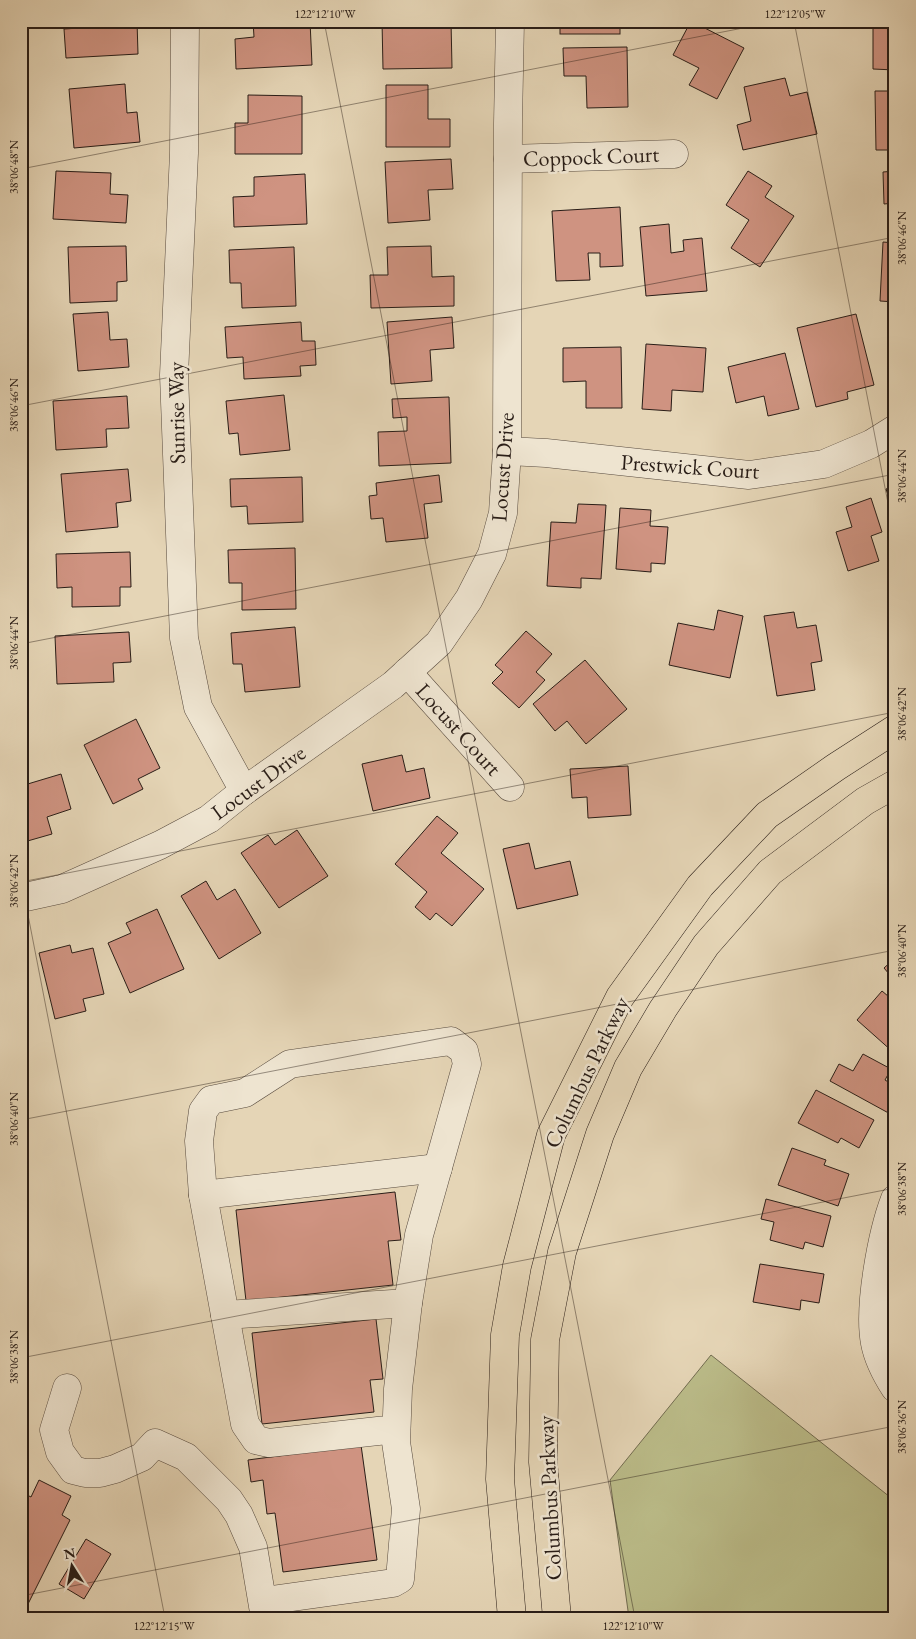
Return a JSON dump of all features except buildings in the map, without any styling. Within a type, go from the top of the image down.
[{"type":"main road","name":"Columbus Parkway","points":[[512,1618],[500,1479],[505,1335],[516,1266],[551,1135],[620,997],[700,886],[767,815],[895,729]]},
{"type":"main road","name":"Columbus Parkway","points":[[557,1618],[543,1462],[545,1340],[562,1252],[600,1134],[628,1068],[663,1009],[706,945],[770,872],[865,801],[895,784]]},
{"type":"street","name":"Sunrise Way","points":[[185,21],[184,152],[174,375],[184,638],[198,707],[244,791]]},
{"type":"street","name":"Locust Drive","points":[[21,898],[62,888],[160,845],[209,819],[244,791],[393,685],[439,643],[469,599],[492,554],[503,513],[507,451],[510,21]]},
{"type":"street","name":"Coppock Court","points":[[508,159],[674,154]]},
{"type":"street","name":"Prestwick Court","points":[[507,451],[546,453],[749,476],[824,464],[871,444],[895,428]]},
{"type":"street","name":"Locust Court","points":[[408,672],[510,786]]},
{"type":"street","points":[[66,1388],[54,1430],[56,1442],[73,1470],[85,1473],[100,1473],[115,1469],[142,1457],[155,1442],[186,1457],[229,1500],[239,1515],[253,1547],[264,1609],[393,1583],[400,1578],[406,1509],[396,1442],[398,1389],[408,1303],[420,1235],[467,1064],[464,1051],[451,1041],[290,1064],[245,1093],[212,1100],[203,1111],[199,1141],[203,1195],[245,1424],[256,1440],[269,1442],[396,1429]]},
{"type":"street","points":[[203,1195],[438,1168]]},
{"type":"street","points":[[895,1199],[890,1212],[880,1257],[873,1307],[875,1343],[884,1370],[895,1388]]},
{"type":"street","points":[[225,1315],[408,1303]]},
{"type":"green space","points":[[711,1355],[895,1501],[895,1618],[629,1618],[610,1480]]}]
